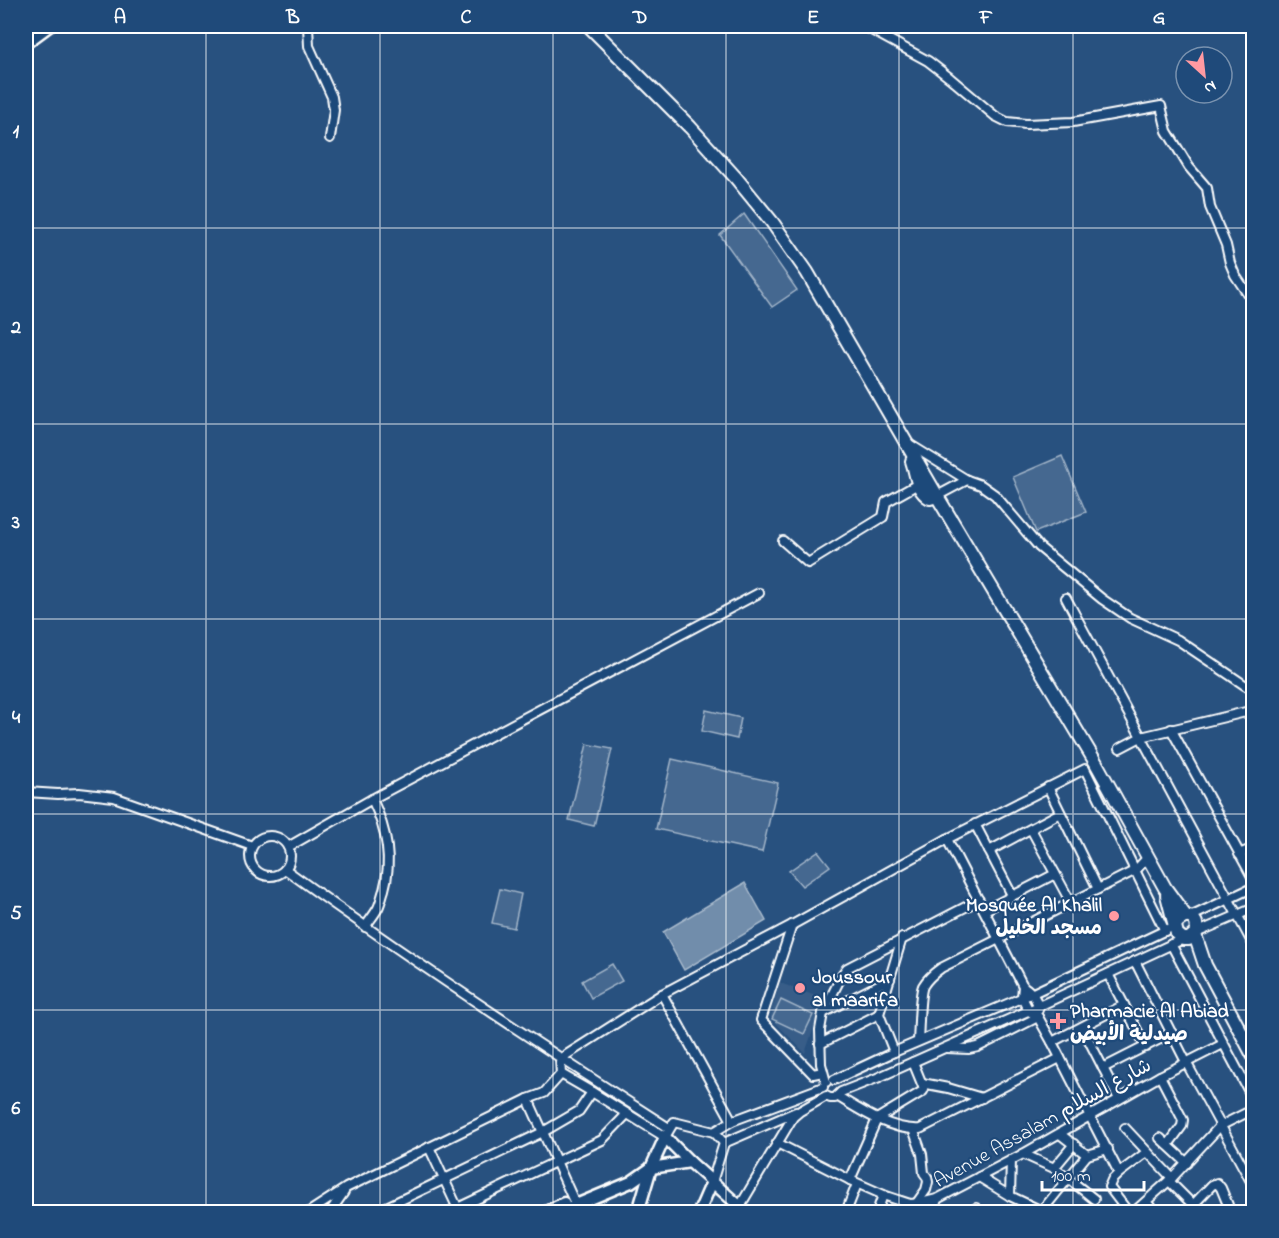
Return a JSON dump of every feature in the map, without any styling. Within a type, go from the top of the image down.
[{"type":"main road","points":[[589,26],[690,127],[736,178],[772,222],[807,272],[1090,766],[1165,888],[1197,925],[1190,937]]},
{"type":"main road","points":[[907,443],[918,484],[928,498],[937,496]]},
{"type":"main road","points":[[1165,888],[1172,927],[1177,934],[1190,937],[1254,1057]]},
{"type":"main road","points":[[1172,927],[1180,919],[1188,917]]},
{"type":"street","points":[[26,43],[50,26]]},
{"type":"street","points":[[308,26],[309,46],[332,97],[334,110],[330,138]]},
{"type":"street","points":[[864,26],[928,61],[995,116],[1007,122],[1026,124],[1073,122],[1161,106],[1167,131],[1189,167],[1207,188],[1210,207],[1226,245],[1235,275],[1254,300]]},
{"type":"street","points":[[907,443],[967,480],[981,484],[995,495],[1034,542],[1102,599],[1130,618],[1178,640],[1246,686],[1254,689]]},
{"type":"street","points":[[937,496],[967,480]]},
{"type":"street","points":[[783,542],[808,563],[883,517],[886,502],[918,484]]},
{"type":"street","points":[[288,847],[372,799],[759,593]]},
{"type":"street","points":[[1066,598],[1254,946]]},
{"type":"street","points":[[1120,748],[1141,736],[1254,710]]},
{"type":"street","points":[[1171,729],[1254,880]]},
{"type":"street","points":[[560,1059],[662,994],[792,925],[947,838],[1090,766],[1136,870],[1172,927],[1022,998],[894,1052],[826,1087],[732,1121],[714,1132]]},
{"type":"street","points":[[1048,787],[1098,889]]},
{"type":"street","points":[[26,792],[79,793],[114,797],[252,846]]},
{"type":"street","points":[[365,927],[379,906],[388,859],[387,842],[381,818],[372,799]]},
{"type":"street","points":[[990,851],[1060,813]]},
{"type":"street","points":[[975,824],[1012,895]]},
{"type":"street","points":[[1031,829],[1071,903]]},
{"type":"street","points":[[273,836],[279,838],[288,847],[290,861],[285,869],[276,876],[262,875],[252,866],[250,854],[252,846],[260,839],[273,836]]},
{"type":"street","points":[[947,838],[1023,986],[1033,993],[1039,1006],[1038,1017]]},
{"type":"street","points":[[1239,854],[1254,848]]},
{"type":"street","points":[[918,1041],[921,991],[924,983],[941,968],[1136,870],[1148,857]]},
{"type":"street","points":[[285,869],[365,927],[667,1132],[690,1162],[743,1209],[777,1143],[793,1118],[826,1087],[840,1084],[839,1094]]},
{"type":"street","points":[[985,910],[1055,874]]},
{"type":"street","points":[[1188,917],[1254,887]]},
{"type":"street","points":[[979,900],[847,968],[839,979],[823,1013],[820,1044],[823,1071],[826,1087],[833,1098],[1254,908]]},
{"type":"street","points":[[792,925],[761,1020],[813,1074],[823,1071]]},
{"type":"street","points":[[894,1052],[879,1014],[902,938]]},
{"type":"street","points":[[1171,944],[1254,1101]]},
{"type":"street","points":[[1136,961],[1186,1062],[1254,1187]]},
{"type":"street","points":[[1108,974],[1146,1047]]},
{"type":"street","points":[[823,1013],[890,979]]},
{"type":"street","points":[[1023,986],[1022,998],[1029,1011],[1038,1017],[1052,1042],[1119,1173]]},
{"type":"street","points":[[662,994],[732,1121]]},
{"type":"street","points":[[1052,1042],[1124,1005]]},
{"type":"street","points":[[820,1044],[879,1014]]},
{"type":"street","points":[[945,1048],[978,1047],[1038,1017]]},
{"type":"street","points":[[1082,1027],[1119,1099]]},
{"type":"street","points":[[1103,1068],[1172,1033]]},
{"type":"street","name":"Avenue Assalam شارع السلام","points":[[913,1204],[937,1199],[1060,1134],[1160,1076],[1223,1044]]},
{"type":"street","points":[[839,1094],[877,1119],[913,1130],[924,1128],[1060,1058]]},
{"type":"street","points":[[309,1212],[346,1188],[544,1093],[561,1074],[560,1059]]},
{"type":"street","points":[[846,1212],[854,1182],[877,1119],[924,1090],[913,1062]]},
{"type":"street","points":[[561,1074],[627,1114],[667,1132]]},
{"type":"street","points":[[1160,1076],[1183,1120],[1182,1126],[1168,1145]]},
{"type":"street","points":[[922,1083],[982,1098]]},
{"type":"street","points":[[376,1212],[543,1132],[579,1111],[592,1092]]},
{"type":"street","points":[[528,1099],[557,1162],[567,1207]]},
{"type":"street","points":[[699,1212],[724,1143],[803,1108]]},
{"type":"street","points":[[1134,1212],[1171,1180],[1220,1126],[1254,1109]]},
{"type":"street","points":[[449,1212],[459,1210],[602,1140],[627,1114]]},
{"type":"street","points":[[639,1212],[648,1171],[674,1122],[714,1132],[724,1143]]},
{"type":"street","points":[[1125,1128],[1200,1212]]},
{"type":"street","points":[[906,1212],[926,1190],[928,1182],[924,1173],[922,1154],[913,1130]]},
{"type":"street","points":[[1060,1134],[1087,1155]]},
{"type":"street","points":[[1160,1138],[1187,1163]]},
{"type":"street","points":[[777,1143],[854,1182],[883,1195],[913,1204]]},
{"type":"street","points":[[1054,1168],[1074,1144]]},
{"type":"street","points":[[429,1147],[459,1210]]},
{"type":"street","points":[[979,1177],[1041,1212],[1087,1155],[1108,1149]]},
{"type":"street","points":[[1128,1212],[1109,1187],[1119,1173],[1147,1152]]},
{"type":"street","points":[[1023,1154],[1054,1168],[1094,1199]]},
{"type":"street","points":[[1010,1196],[1011,1160]]},
{"type":"street","points":[[546,1212],[567,1207],[634,1173],[690,1162]]},
{"type":"street","points":[[1192,1204],[1217,1183],[1228,1205]]},
{"type":"street","points":[[330,1212],[346,1188]]},
{"type":"street","points":[[877,1212],[883,1195]]},
{"type":"street","points":[[933,1212],[937,1199]]},
{"type":"street","points":[[1146,1202],[1155,1212]]},
{"type":"street","points":[[808,1212],[820,1212]]},
{"type":"shaded area","points":[[744,214],[797,290],[772,307],[720,235]]},
{"type":"shaded area","points":[[1062,456],[1086,512],[1036,532],[1013,477]]},
{"type":"shaded area","points":[[706,710],[741,718],[737,739],[702,731]]},
{"type":"shaded area","points":[[587,744],[612,749],[594,826],[569,820]]},
{"type":"shaded area","points":[[672,759],[778,783],[762,852],[656,829]]},
{"type":"shaded area","points":[[818,851],[830,866],[802,886],[789,871]]},
{"type":"shaded area","points":[[745,883],[766,921],[684,970],[663,932]]},
{"type":"shaded area","points":[[500,889],[521,894],[514,928],[492,923]]},
{"type":"shaded area","points":[[612,964],[622,981],[591,998],[582,981]]},
{"type":"shaded area","points":[[780,983],[824,999],[805,1053],[770,1017]]},
{"type":"shaded area","points":[[781,1000],[813,1015],[804,1034],[772,1019]]},
{"type":"place","name":"Mosquée Al Khalil مسجد الخليل","points":[[1114,916]]},
{"type":"place","name":"Joussour al maarifa","points":[[800,988]]},
{"type":"place","name":"Pharmacie Al Abiad صيدلية الأبيض","points":[[1058,1021]]}]
